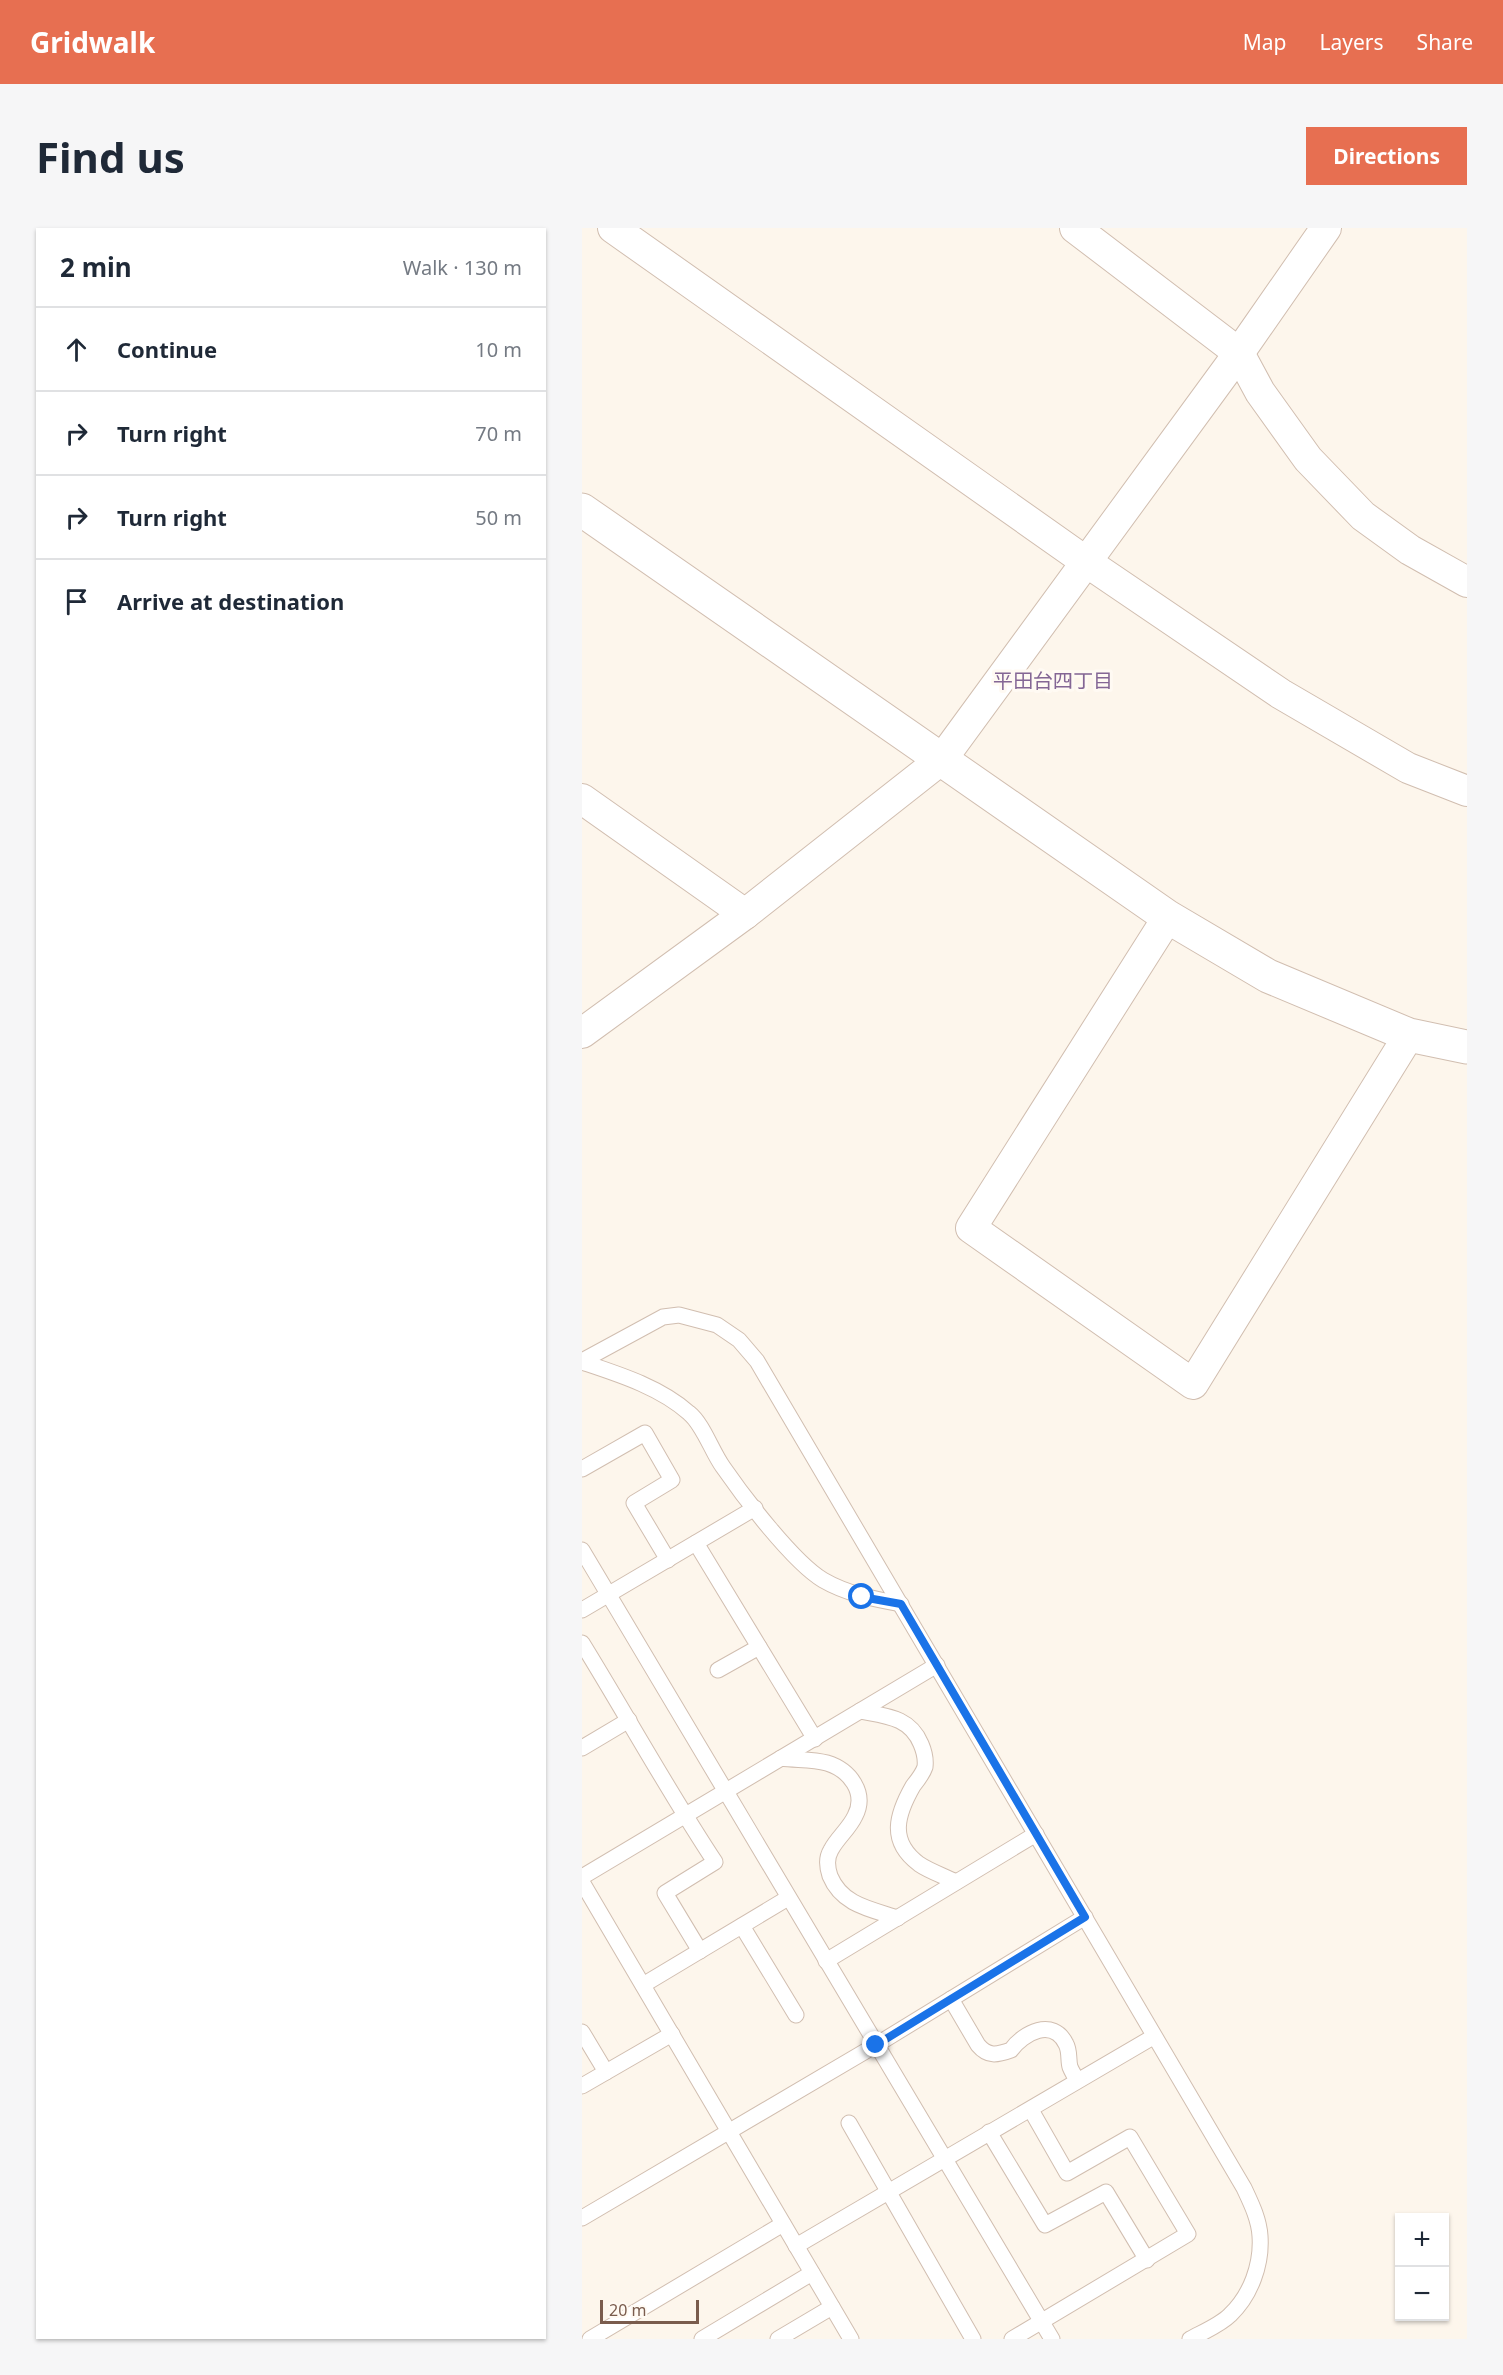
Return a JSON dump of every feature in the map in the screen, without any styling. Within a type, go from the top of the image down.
[{"type":"street","points":[[613,228],[1085,561],[1281,694],[1408,768],[1467,791]]},
{"type":"street","points":[[1075,228],[1239,353],[1260,392],[1308,459],[1363,516],[1410,550],[1467,582]]},
{"type":"street","points":[[582,1034],[745,914],[942,759],[1239,353],[1326,228]]},
{"type":"street","points":[[582,510],[1168,917],[1268,976],[1409,1035],[1467,1047]]},
{"type":"street","points":[[582,799],[745,914]]},
{"type":"street","points":[[1168,917],[971,1228],[1193,1384],[1409,1035]]},
{"type":"lane","points":[[582,1362],[663,1317],[679,1315],[717,1325],[739,1340],[757,1361],[1244,2188],[1255,2212],[1260,2236],[1258,2262],[1252,2285],[1230,2316],[1190,2339]]},
{"type":"lane","points":[[582,1362],[614,1372],[667,1396],[691,1414],[722,1466],[755,1508],[795,1555],[822,1579],[862,1597],[901,1604]]},
{"type":"lane","points":[[582,1469],[645,1433],[672,1480],[634,1503],[668,1560]]},
{"type":"lane","points":[[582,1610],[755,1508]]},
{"type":"lane","points":[[696,1543],[815,1739]]},
{"type":"lane","points":[[582,1550],[1052,2339]]},
{"type":"lane","points":[[582,1643],[684,1815],[715,1862],[665,1893],[700,1951]]},
{"type":"lane","points":[[718,1670],[759,1647]]},
{"type":"lane","points":[[851,2339],[582,1880],[684,1815],[937,1665]]},
{"type":"lane","points":[[860,1711],[897,1719],[911,1726],[920,1741],[925,1754],[925,1767],[901,1808],[897,1825],[907,1851],[919,1864],[956,1882]]},
{"type":"lane","points":[[582,1748],[629,1720]]},
{"type":"lane","points":[[781,1758],[825,1762],[839,1768],[857,1787],[860,1797],[856,1815],[830,1850],[827,1861],[829,1872],[840,1894],[861,1907],[898,1918]]},
{"type":"lane","points":[[826,1961],[1036,1834]]},
{"type":"lane","points":[[643,1985],[788,1898]]},
{"type":"lane","points":[[582,2218],[876,2045],[1085,1917]]},
{"type":"lane","points":[[742,1926],[796,2015]]},
{"type":"lane","points":[[951,2000],[983,2052],[991,2055],[1011,2050],[1028,2033],[1042,2030],[1057,2033],[1065,2040],[1069,2050],[1070,2066],[1077,2081]]},
{"type":"lane","points":[[582,2032],[606,2072]]},
{"type":"lane","points":[[582,2086],[672,2034]]},
{"type":"lane","points":[[796,2246],[1153,2037]]},
{"type":"lane","points":[[1012,2339],[1188,2234],[1130,2137],[1067,2173],[1031,2110]]},
{"type":"lane","points":[[849,2123],[973,2339]]},
{"type":"lane","points":[[989,2132],[1045,2225],[1106,2192],[1146,2259]]},
{"type":"lane","points":[[590,2339],[783,2224]]},
{"type":"lane","points":[[702,2339],[812,2273]]},
{"type":"lane","points":[[778,2339],[832,2307]]},
{"type":"district","name":"平田台四丁目","points":[[1053,681]]},
{"type":"route","points":[[862,1597],[901,1604],[1085,1917],[876,2045]]}]
